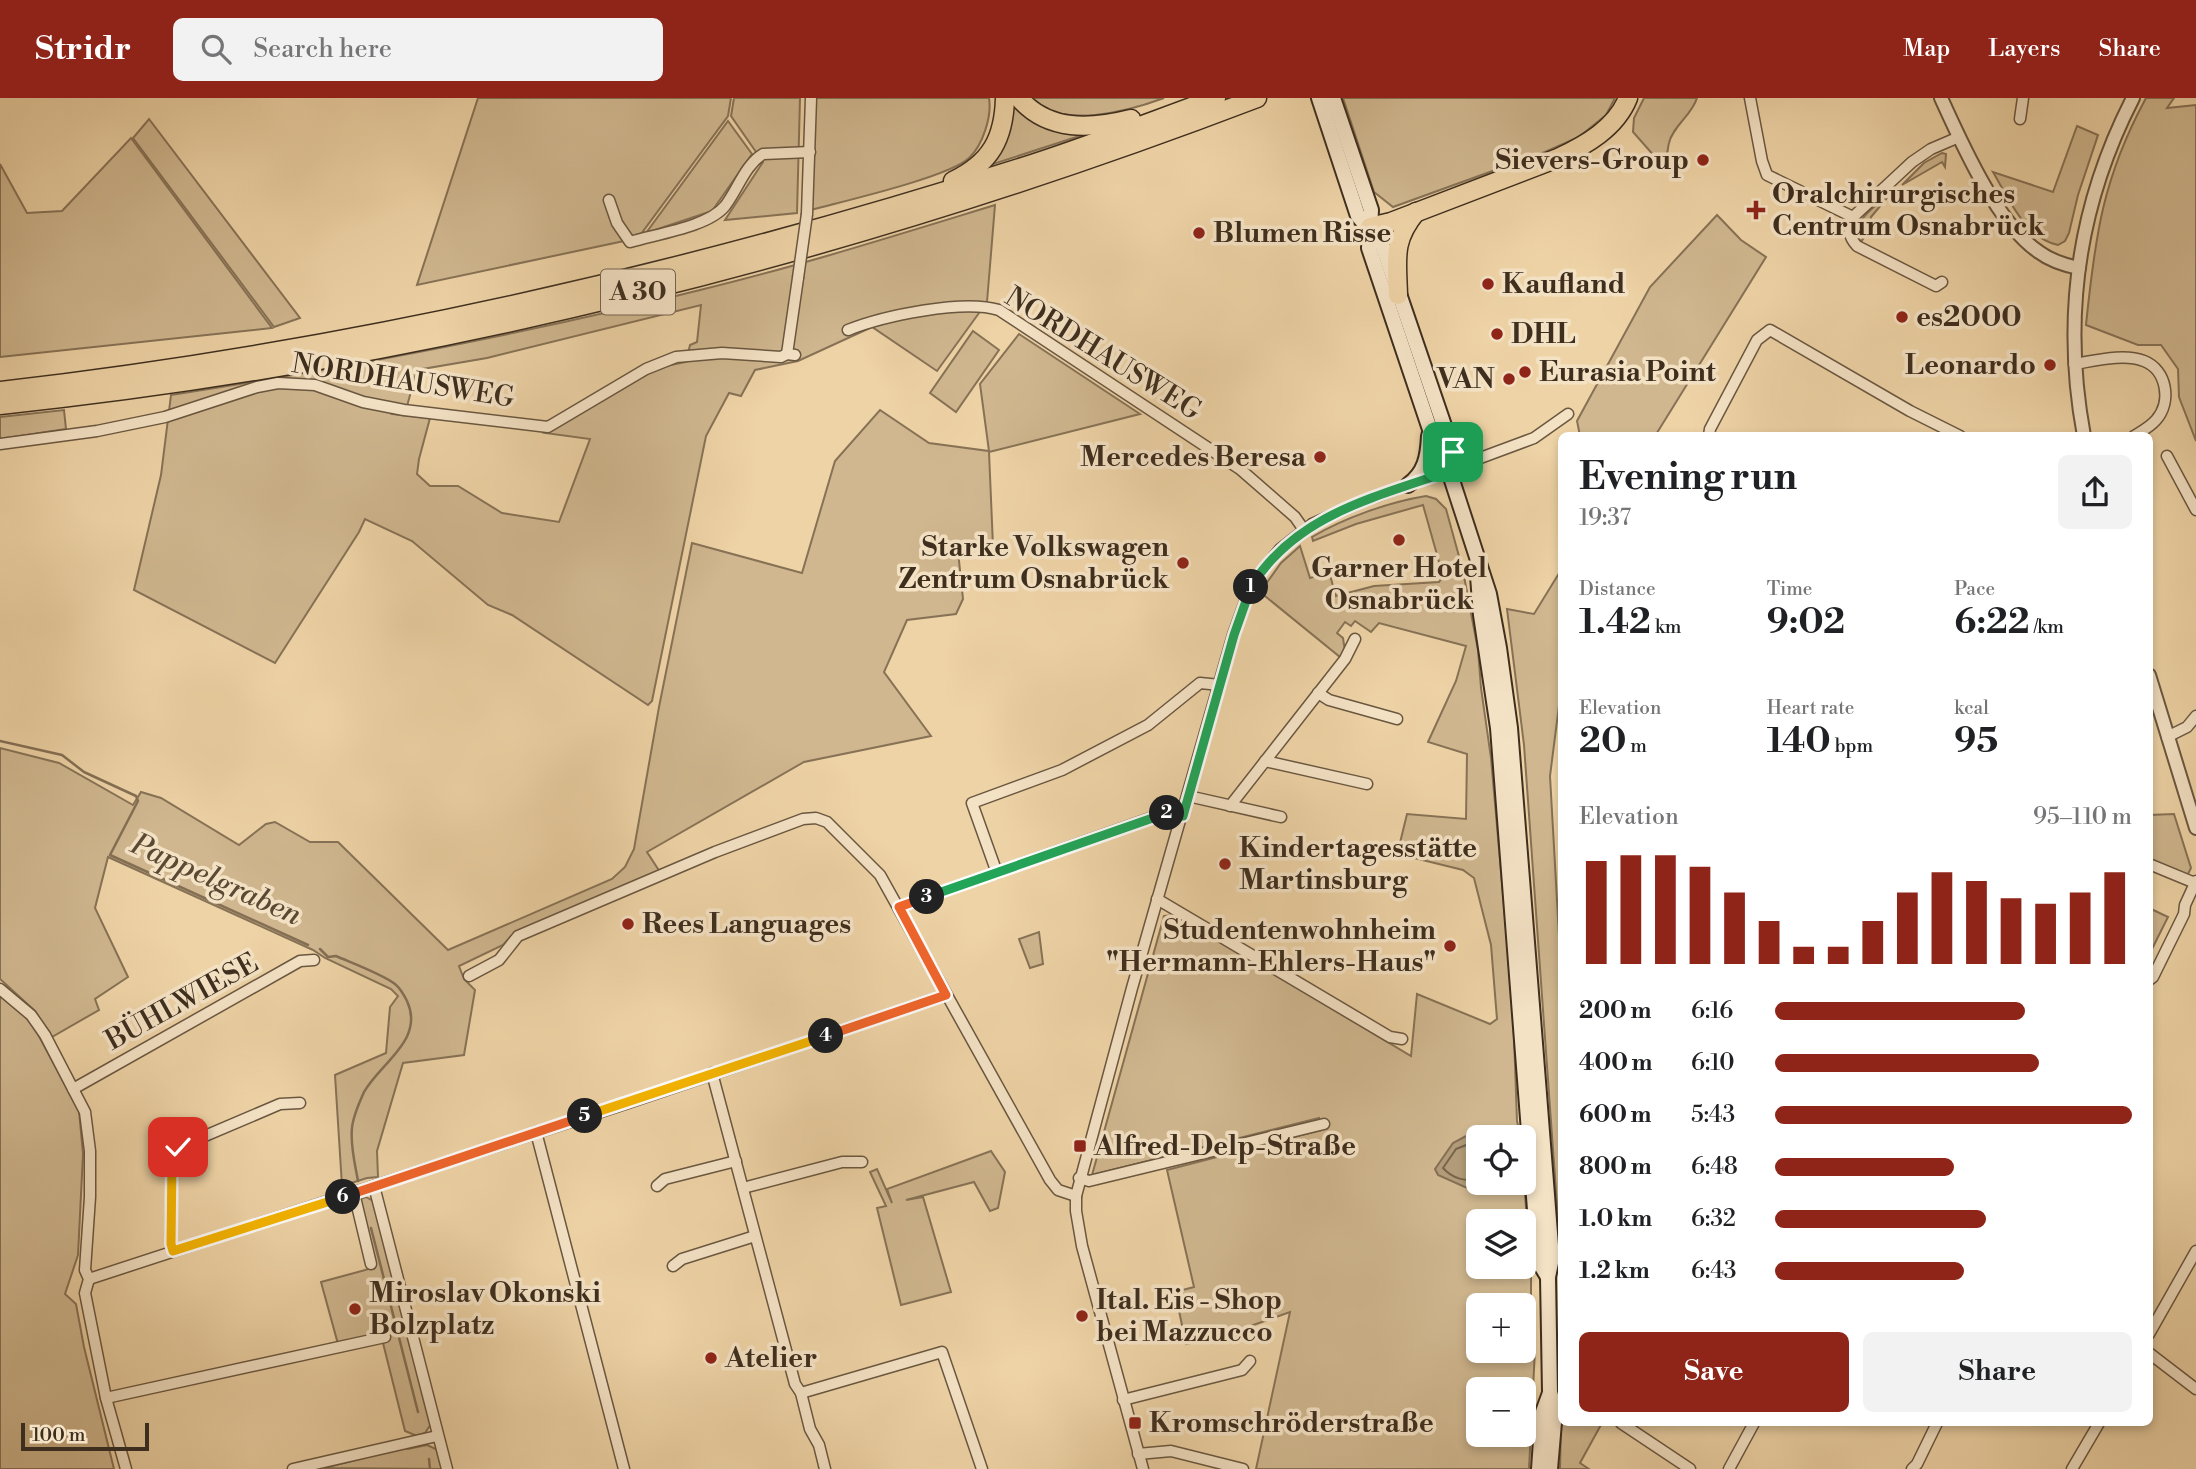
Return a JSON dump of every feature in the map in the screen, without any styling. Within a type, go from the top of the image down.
[{"type":"highway","points":[[900,205],[961,177],[988,156],[1003,126],[1005,98]]},
{"type":"highway","points":[[1020,98],[1037,114],[1063,125],[1099,125],[1137,118],[1162,118]]},
{"type":"highway","name":"A 30","points":[[0,391],[159,371],[278,352],[454,319],[638,277],[900,205],[1035,163],[1216,98]]},
{"type":"highway","name":"A 30","points":[[0,405],[143,387],[282,365],[444,336],[640,292],[746,265],[945,208],[1153,138],[1257,98]]},
{"type":"highway","points":[[1370,228],[1582,147],[1613,122],[1628,98]]},
{"type":"highway","points":[[1398,295],[1397,246],[1405,226],[1416,212]]},
{"type":"main road","points":[[1319,98],[1358,216],[1382,244],[1414,334],[1453,452],[1450,471]]},
{"type":"main road","points":[[1333,98],[1371,210],[1369,248],[1440,459],[1450,471],[1478,567],[1489,594],[1510,728],[1552,1258],[1548,1277],[1556,1392],[1550,1469]]},
{"type":"main road","points":[[1408,485],[1426,464],[1429,425]]},
{"type":"main road","points":[[1539,1469],[1543,1412],[1556,1392]]},
{"type":"street","name":"NORDHAUSWEG","points":[[0,444],[97,431],[165,417],[257,387],[278,383],[315,385],[363,402],[404,410],[548,427],[646,369],[676,357],[722,353],[781,357],[791,355],[807,215],[811,98]]},
{"type":"street","points":[[1750,98],[1767,175],[1853,217]]},
{"type":"street","points":[[1941,98],[1959,137],[1999,208],[2022,238],[2055,262],[2079,268]]},
{"type":"street","points":[[2020,119],[2022,98]]},
{"type":"street","points":[[2083,432],[2074,364],[2074,307],[2079,268],[2088,210],[2100,170],[2133,98]]},
{"type":"street","points":[[1942,282],[1936,286],[1857,246],[1851,240],[1849,232],[1853,217],[1912,162],[1931,149],[1959,137]]},
{"type":"street","points":[[609,200],[617,223],[630,242],[711,218],[725,206],[750,166],[764,154],[810,152]]},
{"type":"street","name":"NORDHAUSWEG","points":[[848,330],[906,314],[973,306],[999,310],[1240,469],[1295,517],[1304,530]]},
{"type":"street","points":[[1710,432],[1757,340],[1770,330],[1910,411],[1952,432]]},
{"type":"street","points":[[2074,364],[2131,358],[2145,361],[2160,373],[2165,386],[2163,410],[2150,426],[2140,432]]},
{"type":"street","points":[[1143,1469],[1082,1246],[1076,1196],[1157,899],[1249,591],[1267,563],[1304,530],[1359,503],[1534,438],[1568,414]]},
{"type":"street","points":[[2167,456],[2196,510]]},
{"type":"street","points":[[1230,806],[1345,659],[1355,639]]},
{"type":"street","points":[[997,873],[972,803],[1074,764],[1148,725],[1199,683],[1220,685]]},
{"type":"street","points":[[2153,689],[2196,828]]},
{"type":"street","points":[[1318,694],[1329,700],[1397,719]]},
{"type":"street","points":[[2167,737],[2176,734],[2196,716]]},
{"type":"street","points":[[1265,761],[1367,784]]},
{"type":"street","points":[[1188,796],[1281,817]]},
{"type":"street","points":[[899,907],[1168,813],[1183,816]]},
{"type":"street","points":[[469,976],[499,960],[518,936],[715,852],[803,819],[816,818],[827,822],[880,875],[1050,1180],[1058,1190],[1076,1196]]},
{"type":"street","points":[[2153,866],[2195,882],[2184,914],[2153,977]]},
{"type":"street","points":[[1157,899],[1390,1037],[1402,1039]]},
{"type":"street","name":"BÜHLWIESE","points":[[74,1089],[300,961],[314,960]]},
{"type":"street","points":[[0,989],[31,1015],[45,1035],[85,1112],[90,1151],[85,1270],[89,1279],[85,1293],[106,1398],[126,1469]]},
{"type":"street","points":[[89,1279],[946,995]]},
{"type":"street","points":[[712,1073],[795,1384],[801,1394],[825,1469]]},
{"type":"street","points":[[173,1251],[174,1151],[280,1104],[300,1103]]},
{"type":"street","points":[[1079,1178],[1088,1181],[1324,1124]]},
{"type":"street","points":[[536,1132],[624,1469]]},
{"type":"street","points":[[657,1186],[665,1179],[736,1161]]},
{"type":"street","points":[[743,1188],[842,1162],[862,1162]]},
{"type":"street","points":[[374,1186],[447,1469]]},
{"type":"street","points":[[354,1193],[371,1264]]},
{"type":"street","points":[[673,1266],[682,1259],[755,1236]]},
{"type":"street","points":[[2153,1327],[2196,1251]]},
{"type":"street","points":[[106,1398],[385,1337]]},
{"type":"street","points":[[801,1394],[942,1352],[982,1469]]},
{"type":"street","points":[[2153,1356],[2196,1389]]},
{"type":"street","points":[[1123,1400],[1242,1370],[1250,1361]]},
{"type":"street","points":[[1626,1426],[1690,1469]]},
{"type":"street","points":[[1729,1469],[1752,1426]]},
{"type":"street","points":[[1912,1469],[1936,1426]]},
{"type":"street","points":[[2072,1469],[2097,1426]]},
{"type":"street","points":[[293,1469],[437,1436]]},
{"type":"street","points":[[1138,1454],[1171,1451],[1243,1469]]},
{"type":"shaded area","points":[[478,98],[731,98],[728,116],[638,238],[417,285]]},
{"type":"shaded area","points":[[734,98],[800,98],[797,213],[725,220],[763,162],[731,116]]},
{"type":"shaded area","points":[[814,98],[989,98],[989,113],[978,146],[969,158],[958,165],[895,188],[811,210]]},
{"type":"shaded area","points":[[1009,98],[1098,130],[984,167]]},
{"type":"shaded area","points":[[1031,98],[1164,98],[1114,112],[1077,115],[1044,108]]},
{"type":"shaded area","points":[[1343,98],[1615,98],[1606,115],[1579,137],[1393,207],[1374,192]]},
{"type":"shaded area","points":[[1644,98],[1697,98],[1671,137],[1664,159],[1656,158],[1633,132],[1634,118]]},
{"type":"shaded area","points":[[2146,98],[2174,98],[2167,108],[2196,105],[2196,441],[2179,397],[2178,369],[2161,345],[2138,345],[2086,325],[2093,263],[2110,181],[2131,127]]},
{"type":"shaded area","points":[[149,119],[300,318],[274,327],[133,138]]},
{"type":"shaded area","points":[[728,121],[752,154],[712,211],[646,233]]},
{"type":"shaded area","points":[[2077,126],[2098,135],[2078,195],[2069,233],[2065,241],[2058,245],[2046,241],[2027,226],[1993,172],[2053,192]]},
{"type":"shaded area","points":[[131,138],[272,328],[0,357],[0,164],[27,213],[62,211]]},
{"type":"shaded area","points":[[1942,153],[1946,154],[1945,167],[1942,162],[1902,185],[1924,163]]},
{"type":"shaded area","points":[[1891,193],[1871,217],[1870,228],[1861,242],[1856,235],[1860,222]]},
{"type":"shaded area","points":[[995,205],[987,302],[937,371],[872,327],[798,361],[755,370],[741,396],[729,393],[706,436],[652,701],[648,705],[512,615],[488,605],[412,541],[365,519],[275,663],[134,590],[161,475],[171,395],[371,361],[569,321],[774,271]],"holes":[[[701,305],[697,342],[690,345],[686,362],[656,368],[545,433],[590,439],[559,522],[502,513],[458,486],[430,486],[417,474],[430,418],[393,414],[407,406],[417,370],[487,358]]]},
{"type":"shaded area","points":[[1717,215],[1741,240],[1766,257],[1657,432],[1579,432],[1577,421],[1650,287]]},
{"type":"shaded area","points":[[973,331],[999,350],[956,412],[930,393]]},
{"type":"shaded area","points":[[1019,334],[1140,414],[989,452],[993,546],[958,551],[963,599],[956,614],[907,620],[884,672],[931,736],[804,762],[647,852],[660,872],[512,935],[503,945],[459,966],[464,979],[475,990],[464,1055],[403,1063],[377,1151],[378,1177],[342,1186],[335,1075],[386,1053],[390,1007],[398,996],[391,989],[313,950],[108,857],[95,908],[128,977],[95,999],[99,1010],[52,1037],[35,1011],[0,979],[0,748],[59,763],[133,805],[141,792],[161,798],[239,845],[266,824],[275,822],[310,842],[338,842],[448,950],[612,879],[625,867],[634,849],[692,543],[802,573],[835,461],[880,410],[929,443],[989,451],[980,384]]},
{"type":"shaded area","points":[[64,410],[66,429],[0,439],[0,417]]},
{"type":"shaded area","points":[[1426,496],[1436,499],[1446,509],[1463,571],[1478,650],[1491,758],[1513,1008],[1518,1125],[1466,1125],[1466,1195],[1525,1195],[1526,1209],[1466,1209],[1466,1279],[1531,1279],[1531,1293],[1466,1293],[1466,1363],[1534,1363],[1534,1377],[1466,1377],[1466,1447],[1530,1447],[1529,1469],[1256,1469],[1290,1312],[1217,1338],[1186,1344],[1175,1292],[1194,1287],[1167,1170],[1321,1130],[1319,1118],[1092,1175],[1164,916],[1176,915],[1411,1056],[1417,994],[1490,1024],[1497,1019],[1491,945],[1474,878],[1463,870],[1410,857],[1410,853],[1398,851],[1407,814],[1466,819],[1467,754],[1428,742],[1456,681],[1466,646],[1379,623],[1371,632],[1355,621],[1351,626],[1345,622],[1337,633],[1343,638],[1345,651],[1340,657],[1260,592],[1281,563],[1300,546],[1310,578],[1329,572],[1336,596],[1374,586],[1439,582],[1443,576],[1423,505],[1356,524],[1313,541],[1312,537],[1325,530],[1382,507]]},
{"type":"shaded area","points":[[1558,575],[1558,713],[1550,776],[1558,918],[1558,1219],[1524,745],[1507,609],[1534,614]]},
{"type":"shaded area","points":[[2174,814],[2191,868],[2187,876],[2153,862],[2153,815]]},
{"type":"shaded area","points":[[2153,910],[2168,917],[2153,947]]},
{"type":"shaded area","points":[[1039,932],[1043,964],[1030,968],[1019,939]]},
{"type":"shaded area","points":[[0,994],[32,1023],[79,1111],[83,1154],[78,1255],[65,1294],[76,1304],[114,1469],[0,1469]]},
{"type":"shaded area","points":[[991,1151],[1005,1172],[998,1208],[990,1211],[974,1182],[906,1200],[923,1197],[951,1292],[901,1305],[877,1208],[886,1206],[870,1172],[877,1169],[892,1203],[887,1189]]},
{"type":"shaded area","points":[[366,1197],[375,1202],[431,1424],[425,1433],[417,1436],[405,1431],[381,1335],[338,1344],[321,1282],[369,1269],[373,1263],[357,1200]]},
{"type":"shaded area","points":[[1561,1426],[1600,1426],[1580,1463],[1589,1469],[1560,1469]]},
{"type":"shaded area","points":[[427,1445],[438,1450],[443,1469],[324,1468],[406,1447],[408,1449]]},
{"type":"water","points":[[1466,1136],[1466,1188],[1438,1175],[1435,1169],[1453,1143]]},
{"type":"waterway","name":"Pappelgraben","points":[[0,741],[62,755],[84,772],[136,796],[138,801],[110,855],[308,945]]},
{"type":"waterway","name":"Pappelgraben","points":[[320,949],[328,957],[336,956],[395,984],[406,999],[411,1015],[406,1039],[371,1081],[355,1114],[352,1141],[358,1181]]},
{"type":"waterway","name":"Pappelgraben","points":[[371,1228],[418,1412]]},
{"type":"waterway","name":"Pappelgraben","points":[[429,1459],[430,1469]]},
{"type":"place","name":"Sievers-Group","points":[[1703,160]]},
{"type":"place","name":"Oralchirurgisches Centrum Osnabrück","points":[[1756,210]]},
{"type":"place","name":"Blumen Risse","points":[[1199,233]]},
{"type":"place","name":"Kaufland","points":[[1488,284]]},
{"type":"place","name":"es2000","points":[[1902,317]]},
{"type":"place","name":"DHL","points":[[1497,334]]},
{"type":"place","name":"Leonardo","points":[[2050,365]]},
{"type":"place","name":"Eurasia Point","points":[[1525,372]]},
{"type":"place","name":"VAN","points":[[1509,379]]},
{"type":"place","name":"Mercedes Beresa","points":[[1320,457]]},
{"type":"place","name":"Garner Hotel Osnabrück","points":[[1399,540]]},
{"type":"place","name":"Starke Volkswagen Zentrum Osnabrück","points":[[1183,563]]},
{"type":"place","name":"Kindertagesstätte Martinsburg","points":[[1225,864]]},
{"type":"place","name":"Rees Languages","points":[[628,924]]},
{"type":"place","name":"Studentenwohnheim \"Hermann-Ehlers-Haus\"","points":[[1450,946]]},
{"type":"place","name":"Alfred-Delp-Straße","points":[[1080,1146]]},
{"type":"place","name":"Miroslav Okonski Bolzplatz","points":[[355,1309]]},
{"type":"place","name":"Ital. Eis - Shop bei Mazzucco","points":[[1082,1316]]},
{"type":"place","name":"Atelier","points":[[711,1358]]},
{"type":"place","name":"Kromschröderstraße","points":[[1135,1423]]},
{"type":"route","points":[[178,1147],[172,1159],[173,1251],[645,1097],[946,995],[899,907],[1168,813],[1183,816],[1242,608],[1249,591],[1267,563],[1312,524],[1359,503],[1450,471],[1453,452]]}]
